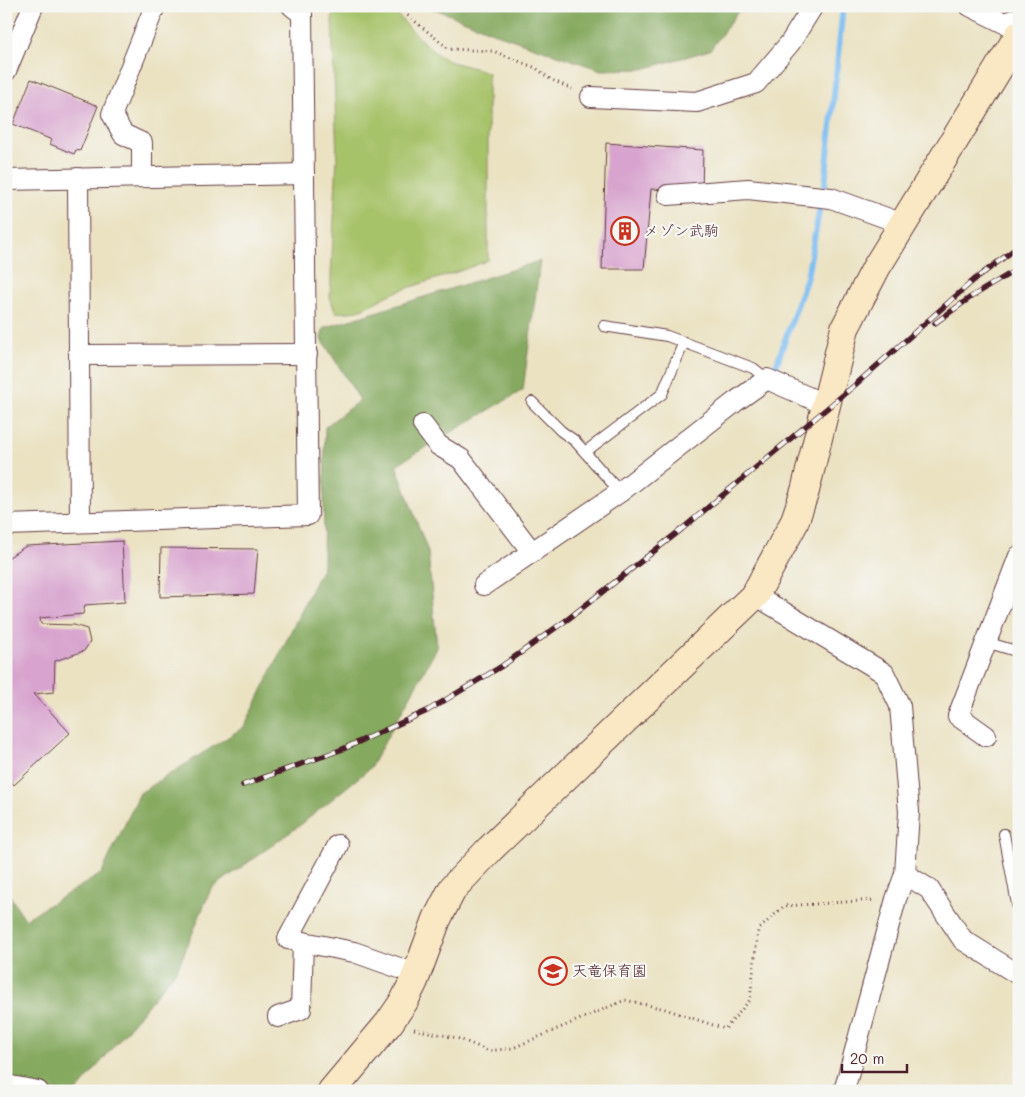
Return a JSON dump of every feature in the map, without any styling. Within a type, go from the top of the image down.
[{"type":"street","points":[[8,61],[33,6]]},
{"type":"street","points":[[142,178],[142,143],[123,134],[112,114],[155,6]]},
{"type":"street","points":[[591,96],[697,102],[756,83],[790,43],[813,6]]},
{"type":"street","points":[[970,6],[1004,24],[1019,18]]},
{"type":"street","points":[[6,525],[308,515],[307,354],[300,9]]},
{"type":"street","points":[[332,1091],[389,1023],[404,1001],[437,919],[453,888],[490,849],[755,595],[794,523],[806,491],[845,328],[876,268],[1019,35]]},
{"type":"street","points":[[6,180],[304,174]]},
{"type":"street","points":[[78,178],[80,522]]},
{"type":"street","points":[[668,195],[748,189],[831,198],[892,220],[902,226]]},
{"type":"street","points":[[80,355],[307,354]]},
{"type":"street","points":[[484,586],[620,492],[767,379],[826,405]]},
{"type":"street","points":[[423,425],[438,445],[461,459],[532,552]]},
{"type":"street","points":[[986,736],[958,716],[1019,556]]},
{"type":"street","points":[[755,595],[884,673],[900,706],[909,812],[905,874],[896,898],[844,1091]]},
{"type":"street","points":[[338,845],[288,939],[354,952],[416,974]]},
{"type":"street","points":[[905,874],[929,889],[963,940],[1019,975]]},
{"type":"street","points":[[278,1017],[301,1009],[303,942]]},
{"type":"street","points":[[6,1085],[38,1091]]},
{"type":"lane","points":[[604,326],[666,336],[753,368],[767,379]]},
{"type":"lane","points":[[585,452],[662,394],[684,342]]},
{"type":"lane","points":[[532,402],[575,441],[620,492]]},
{"type":"lane","points":[[986,642],[1019,652]]},
{"type":"lane","points":[[1004,834],[1019,915]]},
{"type":"path","points":[[396,6],[449,48],[493,51],[536,68],[550,79],[591,96]]},
{"type":"path","points":[[389,1023],[457,1038],[488,1051],[513,1048],[625,1000],[665,1009],[725,1029],[750,1000],[758,930],[784,906],[896,898]]},
{"type":"green space","points":[[353,6],[390,7],[440,56],[452,62],[488,73],[488,260],[396,292],[359,310],[343,313],[335,312],[330,297],[337,158],[332,19],[338,11]]},
{"type":"green space","points":[[428,6],[742,6],[710,50],[643,69],[601,70],[505,37]]},
{"type":"green space","points":[[540,261],[523,390],[396,465],[428,552],[437,648],[370,768],[303,823],[211,889],[178,968],[77,1091],[6,1091],[6,890],[25,919],[101,874],[140,793],[244,727],[323,566],[325,427],[360,400],[321,338],[324,328]]},
{"type":"building","points":[[31,79],[98,106],[80,151],[76,150],[74,154],[50,144],[52,140],[13,124]]},
{"type":"building","name":"メゾン武駒","points":[[606,143],[703,150],[702,192],[651,189],[644,269],[602,269]]},
{"type":"building","points":[[122,541],[125,602],[85,605],[83,614],[40,618],[41,624],[74,625],[87,629],[90,642],[84,651],[55,661],[54,692],[34,694],[70,733],[14,785],[6,776],[6,559],[26,546]]},
{"type":"building","points":[[161,548],[258,549],[254,594],[160,597]]},
{"type":"waterway","points":[[825,185],[843,6]]},
{"type":"waterway","points":[[776,366],[807,277],[820,207]]},
{"type":"railway","points":[[243,785],[343,749],[427,711],[502,666],[568,619],[682,529],[855,385],[974,280],[1019,246]]},
{"type":"railway","points":[[935,323],[971,297],[1019,268]]},
{"type":"place","name":"メゾン武駒","points":[[625,231]]},
{"type":"place","name":"天竜保育園","points":[[553,971]]}]
